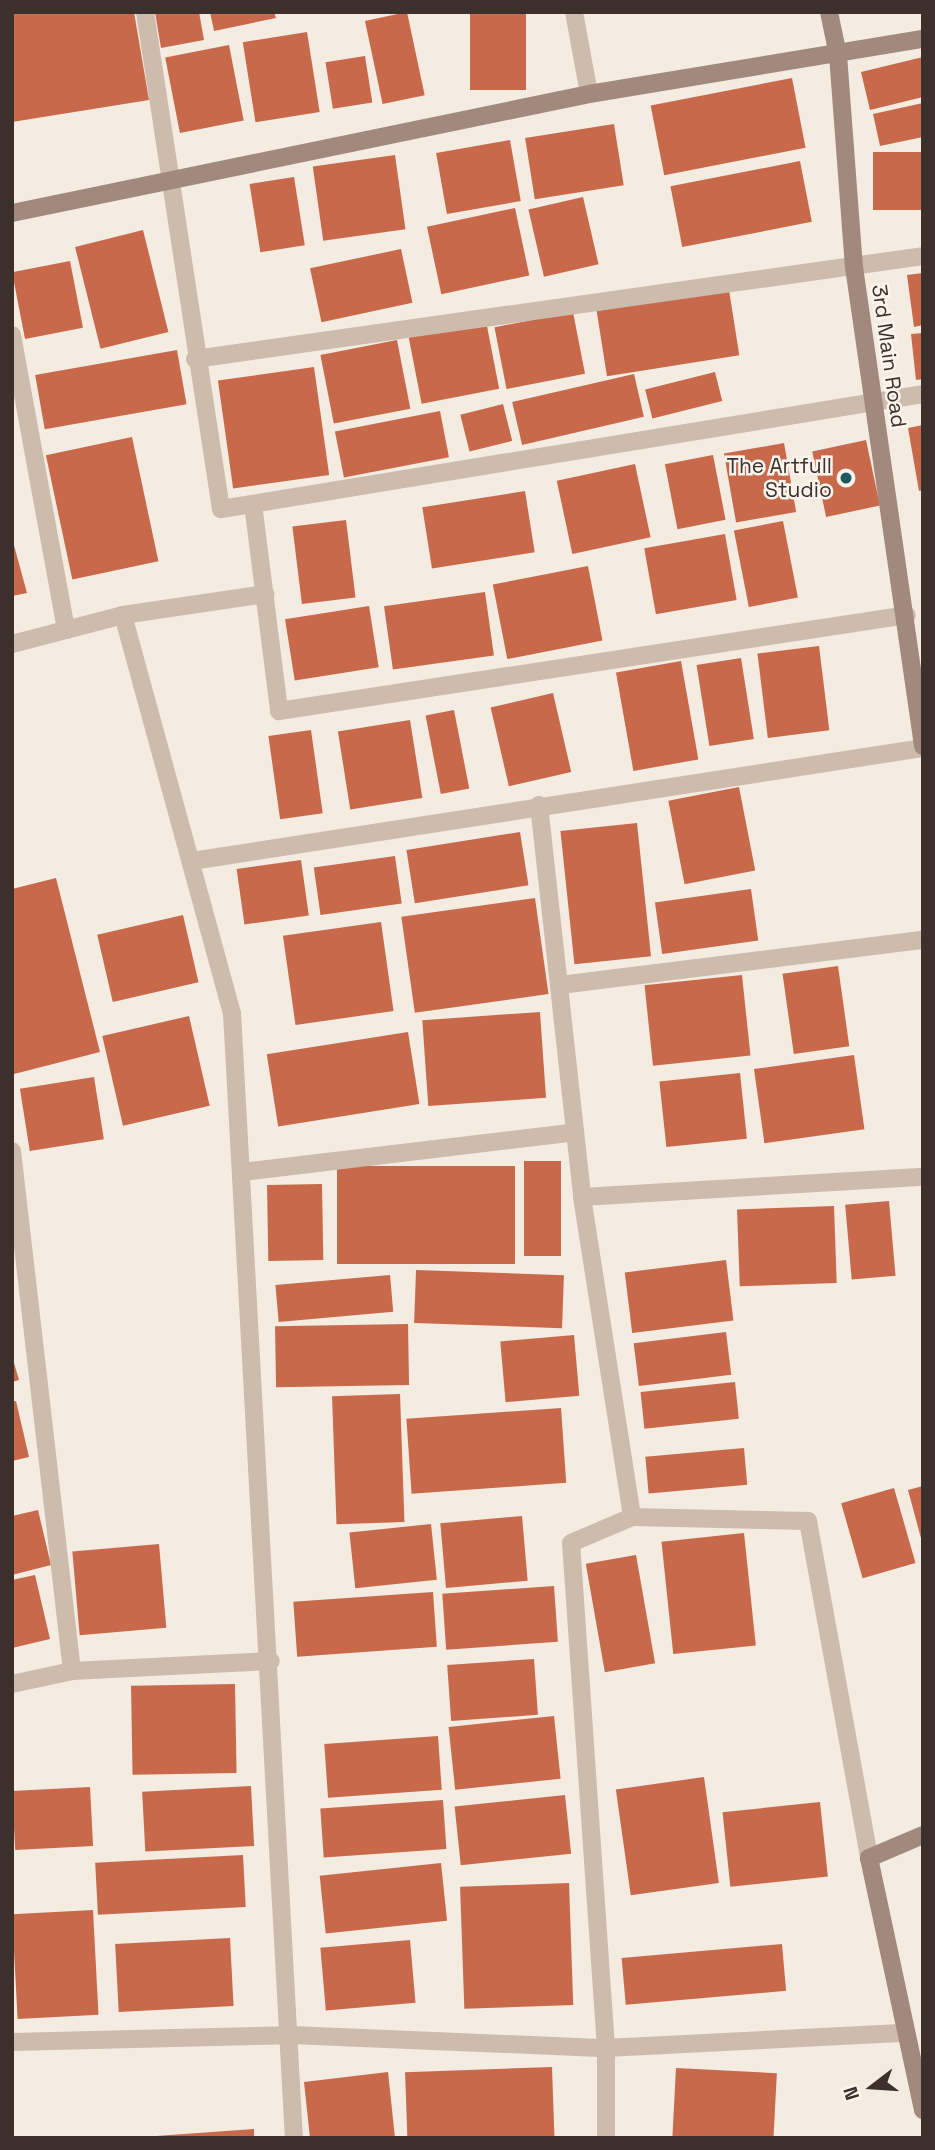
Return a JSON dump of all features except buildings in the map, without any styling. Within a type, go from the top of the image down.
[{"type":"street","points":[[145,12],[171,177],[195,359],[221,509],[923,394]]},
{"type":"street","points":[[574,12],[589,94]]},
{"type":"street","name":"3rd Main Road","points":[[829,12],[838,55],[854,267],[907,615],[923,747]]},
{"type":"street","points":[[12,213],[171,177],[589,94],[923,39]]},
{"type":"street","points":[[195,359],[923,256]]},
{"type":"street","points":[[12,335],[66,630]]},
{"type":"street","points":[[253,504],[279,711],[907,615]]},
{"type":"street","points":[[12,644],[123,615],[265,594]]},
{"type":"street","points":[[123,615],[232,1013],[271,1661],[294,2138]]},
{"type":"street","points":[[192,861],[923,747]]},
{"type":"street","points":[[539,805],[582,1197],[632,1517]]},
{"type":"street","points":[[560,985],[923,940]]},
{"type":"street","points":[[242,1172],[575,1132]]},
{"type":"street","points":[[12,1151],[72,1671]]},
{"type":"street","points":[[582,1197],[923,1177]]},
{"type":"street","points":[[606,2138],[606,2048],[571,1543],[632,1517],[808,1521],[869,1858],[923,2110]]},
{"type":"street","points":[[12,1684],[72,1671],[271,1661]]},
{"type":"street","points":[[869,1858],[923,1835]]},
{"type":"street","points":[[12,2042],[291,2035],[606,2048],[906,2033]]},
{"type":"place","name":"The Artfull Studio","points":[[846,478]]}]
